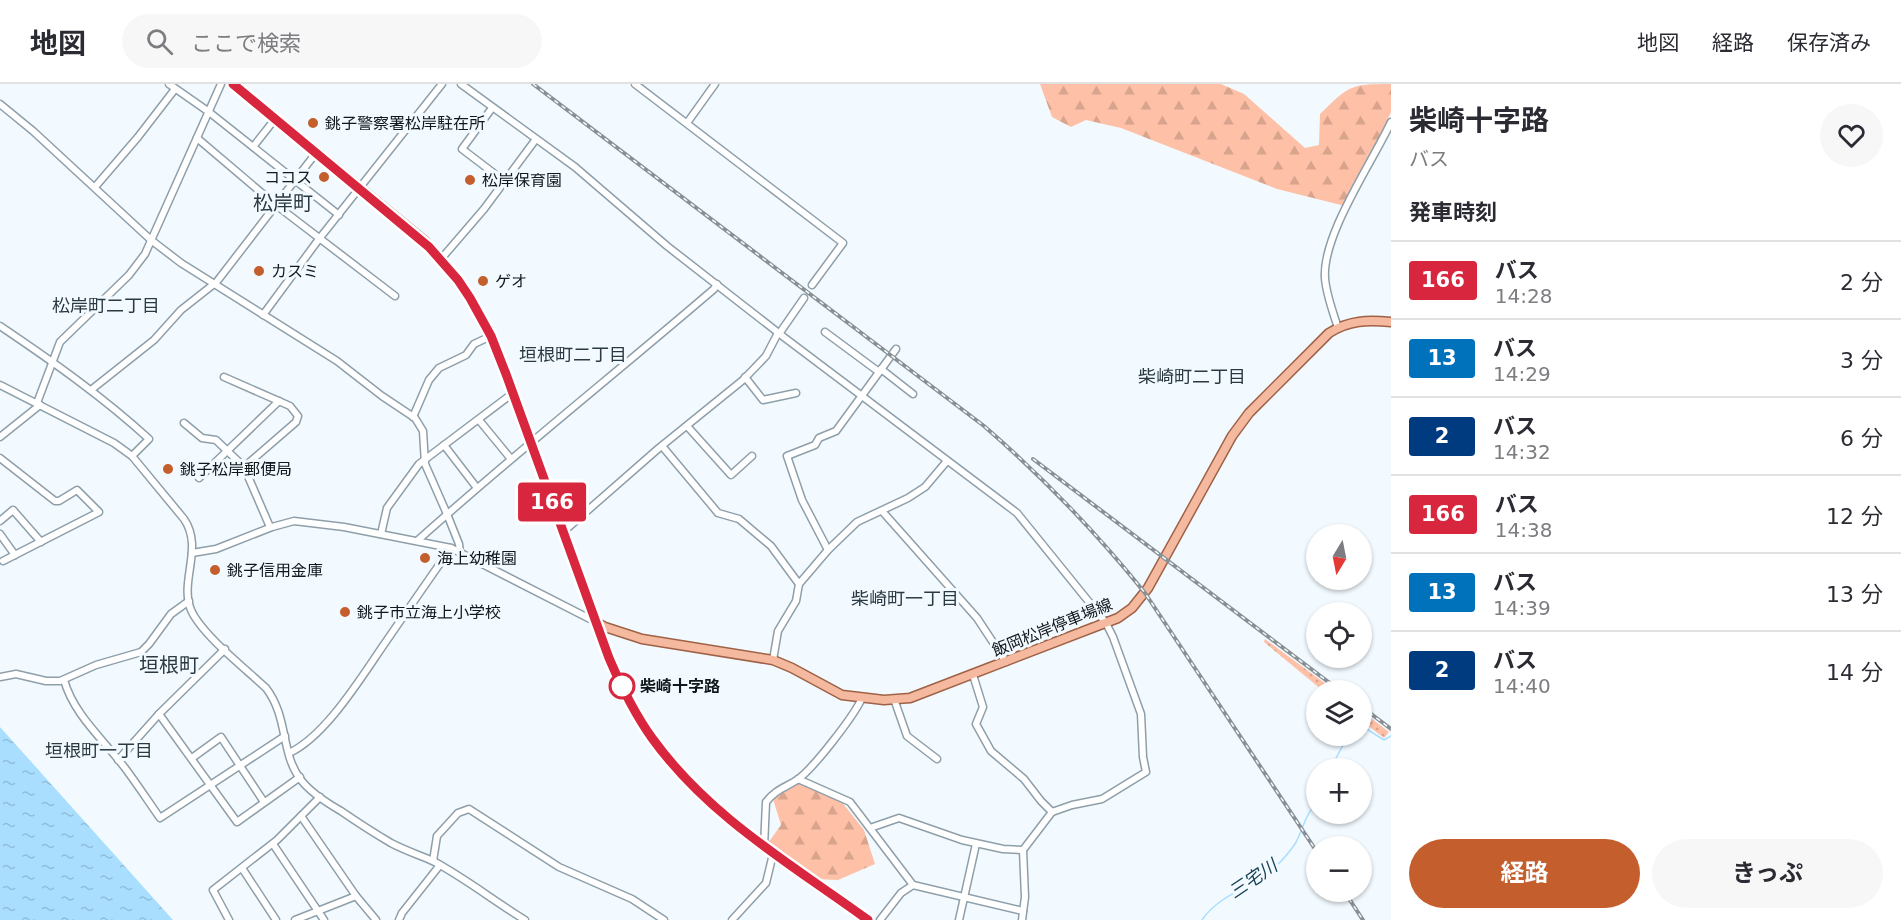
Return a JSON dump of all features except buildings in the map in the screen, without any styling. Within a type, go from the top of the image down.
[{"type":"highway","points":[[233,84],[425,242],[441,259],[470,298],[491,336],[594,621],[620,684],[653,738],[693,786],[723,815],[773,854],[868,920]]},
{"type":"main road","name":"飯岡松岸停車場線","points":[[594,621],[604,627],[642,639],[773,660],[837,693],[862,698],[910,698],[973,675],[1106,623],[1132,608],[1148,588],[1243,420],[1329,333],[1365,320],[1391,322]]},
{"type":"street","points":[[169,84],[339,215]]},
{"type":"street","points":[[0,436],[39,404],[52,360],[62,338],[129,274],[145,254],[221,84]]},
{"type":"street","points":[[263,315],[442,84]]},
{"type":"street","points":[[461,84],[574,167],[667,246],[861,397],[1017,513],[1106,623],[1141,714],[1146,772],[1102,799],[1052,812],[1023,850],[1025,897],[1022,920]]},
{"type":"street","points":[[635,84],[843,243],[812,285]]},
{"type":"street","points":[[687,123],[715,84]]},
{"type":"street","points":[[95,187],[176,89]]},
{"type":"street","points":[[0,104],[13,113],[151,240],[214,284],[337,362],[413,417],[423,431],[424,460],[459,544],[460,552]]},
{"type":"street","points":[[492,108],[462,149],[504,181]]},
{"type":"street","points":[[253,147],[275,119]]},
{"type":"street","points":[[1338,328],[1325,280],[1325,262],[1345,209],[1391,122]]},
{"type":"street","points":[[197,138],[276,205],[395,296]]},
{"type":"street","points":[[441,259],[484,209],[536,140]]},
{"type":"street","points":[[91,390],[154,340],[181,310],[214,284],[316,153]]},
{"type":"street","points":[[417,541],[530,442],[714,289],[717,284]]},
{"type":"street","points":[[563,532],[745,377],[766,356],[804,298]]},
{"type":"street","points":[[0,326],[52,360],[149,439],[132,456]]},
{"type":"street","points":[[825,332],[913,394]]},
{"type":"street","points":[[413,417],[429,380],[439,368],[466,356],[474,344],[491,336]]},
{"type":"street","points":[[828,550],[802,500],[787,456],[815,445],[819,438],[836,431],[896,349]]},
{"type":"street","points":[[224,377],[296,411],[298,420],[244,467]]},
{"type":"street","points":[[745,377],[763,400],[796,393]]},
{"type":"street","points":[[0,385],[114,443],[132,456],[190,528],[193,539],[189,601],[191,610],[198,621],[273,697],[279,708],[292,763],[300,777],[320,797],[393,844],[433,861],[525,920]]},
{"type":"street","points":[[381,534],[387,508],[424,460],[513,393]]},
{"type":"street","points":[[199,478],[279,401]]},
{"type":"street","points":[[479,420],[511,459]]},
{"type":"street","points":[[184,423],[201,438],[216,440],[244,467],[270,528]]},
{"type":"street","points":[[687,426],[731,475],[752,456]]},
{"type":"street","points":[[444,445],[477,488]]},
{"type":"street","points":[[662,446],[717,513],[739,519],[771,546],[799,584]]},
{"type":"street","points":[[0,458],[55,501],[77,490],[99,512],[3,561]]},
{"type":"street","points":[[773,660],[778,631],[796,601],[799,584],[828,550],[857,522],[925,487],[946,461]]},
{"type":"street","points":[[0,521],[13,510],[41,542]]},
{"type":"street","points":[[882,511],[977,618],[1006,662]]},
{"type":"street","points":[[192,553],[216,549],[294,521],[344,526],[451,548],[594,621]]},
{"type":"street","points":[[0,534],[15,555]]},
{"type":"street","points":[[289,753],[301,747],[317,732],[353,690],[451,548]]},
{"type":"street","points":[[0,677],[16,674],[46,681],[64,680],[96,665],[141,652],[171,614],[189,601]]},
{"type":"street","points":[[118,760],[159,714],[225,649]]},
{"type":"street","points":[[973,675],[983,706],[975,724],[978,730],[991,751],[1024,779],[1052,812]]},
{"type":"street","points":[[64,680],[68,694],[82,715],[160,818],[285,736]]},
{"type":"street","points":[[764,847],[766,802],[775,792],[798,779],[846,722],[862,698]]},
{"type":"street","points":[[894,699],[907,736],[937,759]]},
{"type":"street","points":[[159,714],[237,822],[300,777]]},
{"type":"street","points":[[192,758],[222,737],[264,802]]},
{"type":"street","points":[[798,779],[850,802],[913,885],[1023,911]]},
{"type":"street","points":[[230,920],[213,890],[273,844],[320,797]]},
{"type":"street","points":[[433,861],[437,836],[458,813],[469,809],[560,867],[632,899],[664,920]]},
{"type":"street","points":[[301,816],[356,896],[376,920]]},
{"type":"street","points":[[870,828],[899,819],[976,844],[1023,850]]},
{"type":"street","points":[[273,844],[324,920]]},
{"type":"street","points":[[958,920],[976,844]]},
{"type":"street","points":[[732,920],[766,883],[773,854]]},
{"type":"street","points":[[399,920],[440,866]]},
{"type":"street","points":[[242,868],[276,920]]},
{"type":"street","points":[[880,920],[901,893],[913,885]]},
{"type":"street","points":[[296,920],[356,896]]},
{"type":"green space","points":[[1040,84],[1221,84],[1244,94],[1305,148],[1319,145],[1320,114],[1351,88],[1391,84],[1391,112],[1349,207],[1277,189],[1121,128],[1086,120],[1071,127],[1052,117]]},
{"type":"green space","points":[[1265,639],[1320,680],[1310,680],[1264,642]]},
{"type":"green space","points":[[1372,719],[1389,732],[1384,738],[1372,729]]},
{"type":"green space","points":[[798,782],[841,801],[864,830],[875,864],[838,880],[816,879],[768,843],[781,825],[773,799]]},
{"type":"water","points":[[0,727],[173,920],[0,920]]},
{"type":"waterway","name":"三宅川","points":[[1372,732],[1384,740],[1391,736]]},
{"type":"waterway","name":"三宅川","points":[[1336,758],[1342,746]]},
{"type":"waterway","name":"三宅川","points":[[1202,920],[1218,903],[1268,873],[1282,860],[1295,844],[1306,821]]},
{"type":"railway","points":[[533,84],[984,426],[1048,485],[1145,593],[1306,836]]},
{"type":"railway","points":[[1033,459],[1326,680]]},
{"type":"railway","points":[[1372,715],[1391,729]]},
{"type":"railway","points":[[1351,902],[1363,920]]},
{"type":"bus line","name":"166","points":[[233,84],[425,242],[458,280],[470,298],[483,319],[506,374],[594,621],[620,684],[637,715],[671,762],[723,815],[773,854],[868,920]]},
{"type":"place","name":"銚子警察署松岸駐在所","points":[[313,123]]},
{"type":"place","name":"ココス","points":[[324,177]]},
{"type":"place","name":"松岸保育園","points":[[470,180]]},
{"type":"place","name":"カスミ","points":[[259,271]]},
{"type":"place","name":"ゲオ","points":[[483,281]]},
{"type":"place","name":"銚子松岸郵便局","points":[[168,469]]},
{"type":"place","name":"海上幼稚園","points":[[425,558]]},
{"type":"place","name":"銚子信用金庫","points":[[215,570]]},
{"type":"place","name":"銚子市立海上小学校","points":[[345,612]]},
{"type":"place","name":"柴崎十字路","points":[[622,686]]},
{"type":"district","name":"松岸町","points":[[283,203]]},
{"type":"district","name":"松岸町二丁目","points":[[106,306]]},
{"type":"district","name":"垣根町二丁目","points":[[573,355]]},
{"type":"district","name":"柴崎町二丁目","points":[[1192,377]]},
{"type":"district","name":"柴崎町一丁目","points":[[905,599]]},
{"type":"district","name":"垣根町","points":[[169,665]]},
{"type":"district","name":"垣根町一丁目","points":[[99,751]]}]
